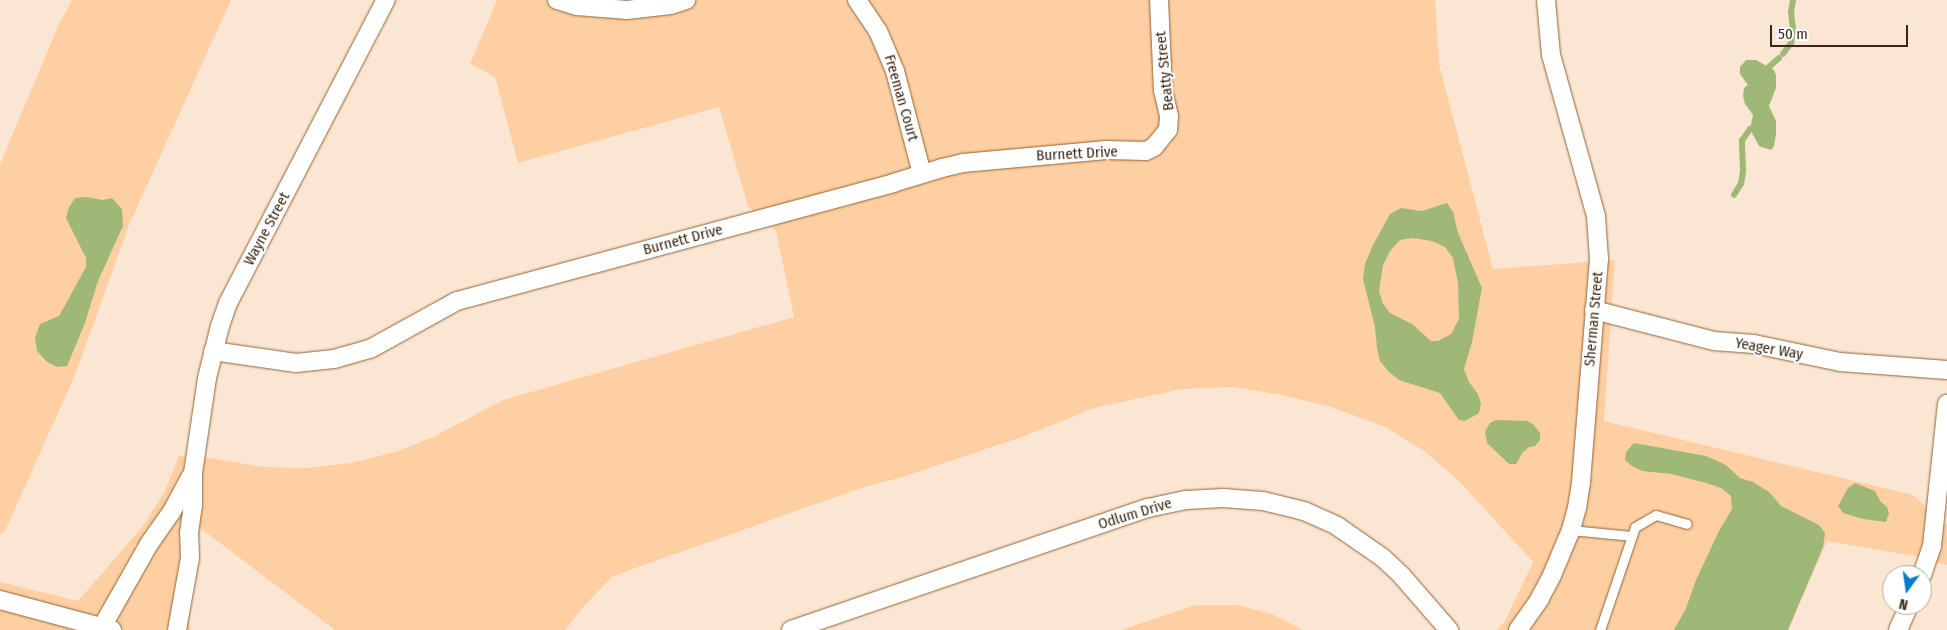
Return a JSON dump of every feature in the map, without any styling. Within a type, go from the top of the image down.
[{"type":"street","name":"Wayne Street","points":[[177,630],[190,558],[189,533],[193,506],[193,473],[213,352],[228,304],[386,0]]},
{"type":"street","points":[[557,0],[577,6],[620,10],[671,5],[686,0]]},
{"type":"street","name":"Freeman Court","points":[[857,0],[878,32],[895,71],[922,174]]},
{"type":"street","name":"Beatty Street","points":[[1159,0],[1163,91],[1169,116],[1168,130],[1161,140]]},
{"type":"street","name":"Sherman Street","points":[[1518,630],[1540,598],[1571,530],[1581,482],[1599,259],[1596,216],[1554,71],[1546,0]]},
{"type":"street","name":"Burnett Drive","points":[[213,352],[296,363],[334,359],[370,349],[457,302],[963,163],[1106,150],[1146,151],[1154,147],[1161,140]]},
{"type":"street","name":"Yeager Way","points":[[1594,310],[1714,341],[1754,344],[1840,362],[1947,370]]},
{"type":"street","points":[[1928,565],[1939,548],[1947,404]]},
{"type":"street","name":"Wayne Street","points":[[107,628],[149,544],[172,513],[193,473]]},
{"type":"street","name":"Odlum Drive","points":[[791,630],[1148,508],[1186,500],[1223,498],[1263,501],[1304,511],[1337,526],[1383,558],[1402,576],[1449,630]]},
{"type":"street","points":[[0,600],[66,624],[107,628]]},
{"type":"street","points":[[1898,630],[1905,615]]},
{"type":"lane","points":[[1600,630],[1635,526],[1656,515],[1686,524]]},
{"type":"lane","points":[[1571,530],[1632,536]]},
{"type":"shaded area","points":[[72,0],[231,0],[129,225],[75,375],[5,531],[0,534],[0,164],[59,24]]},
{"type":"shaded area","points":[[497,0],[1435,0],[1439,64],[1493,269],[1615,260],[1604,421],[1913,495],[1947,525],[1947,565],[1914,556],[1827,541],[1788,630],[1497,630],[1505,621],[1533,562],[1459,481],[1424,451],[1385,427],[1331,407],[1282,395],[1233,387],[1182,389],[1098,407],[1022,437],[899,478],[861,488],[613,576],[584,606],[565,630],[335,630],[200,528],[189,623],[191,630],[0,630],[0,582],[78,601],[143,526],[164,493],[179,456],[216,459],[263,467],[306,468],[351,463],[395,452],[431,438],[503,400],[794,317],[776,231],[748,206],[719,107],[518,163],[495,77],[470,64]]},
{"type":"shaded area","points":[[1746,60],[1756,60],[1774,70],[1776,75],[1776,88],[1769,106],[1776,121],[1774,146],[1771,150],[1759,146],[1750,129],[1753,115],[1745,104],[1743,96],[1744,88],[1748,85],[1740,74],[1740,67]]},
{"type":"shaded area","points":[[86,197],[103,200],[112,198],[122,209],[123,226],[98,281],[85,323],[67,366],[57,367],[47,362],[37,351],[35,338],[40,324],[59,316],[86,267],[86,258],[66,218],[69,207],[75,198]]},
{"type":"shaded area","points":[[1447,203],[1453,212],[1458,233],[1482,288],[1472,342],[1464,369],[1469,382],[1478,394],[1481,404],[1479,413],[1465,421],[1459,420],[1440,393],[1399,380],[1389,372],[1380,361],[1377,348],[1375,327],[1363,279],[1365,264],[1390,214],[1401,208],[1422,211]],"holes":[[[1412,238],[1432,241],[1445,247],[1453,258],[1458,283],[1459,319],[1451,334],[1438,341],[1431,341],[1412,324],[1390,313],[1383,304],[1379,291],[1383,265],[1390,251],[1400,240]]]},
{"type":"shaded area","points":[[1496,420],[1527,421],[1533,424],[1540,433],[1540,440],[1535,446],[1529,447],[1523,452],[1516,464],[1509,464],[1487,443],[1485,432],[1490,423]]},
{"type":"shaded area","points":[[1634,443],[1706,456],[1726,465],[1740,478],[1753,482],[1769,492],[1781,506],[1819,525],[1825,533],[1823,547],[1788,630],[1674,630],[1686,608],[1696,580],[1719,531],[1732,509],[1731,496],[1721,488],[1706,483],[1671,474],[1642,471],[1632,466],[1625,460],[1626,452]]},
{"type":"shaded area","points":[[1855,483],[1875,491],[1880,501],[1887,507],[1889,513],[1886,522],[1863,519],[1843,513],[1838,506],[1848,488]]},
{"type":"shaded area","points":[[1196,605],[1238,605],[1272,614],[1303,630],[1121,630]]},
{"type":"waterway","points":[[1783,54],[1791,43],[1793,0]]},
{"type":"waterway","points":[[1769,67],[1779,58]]},
{"type":"waterway","points":[[1734,195],[1741,184],[1743,171],[1742,141],[1750,129]]}]
